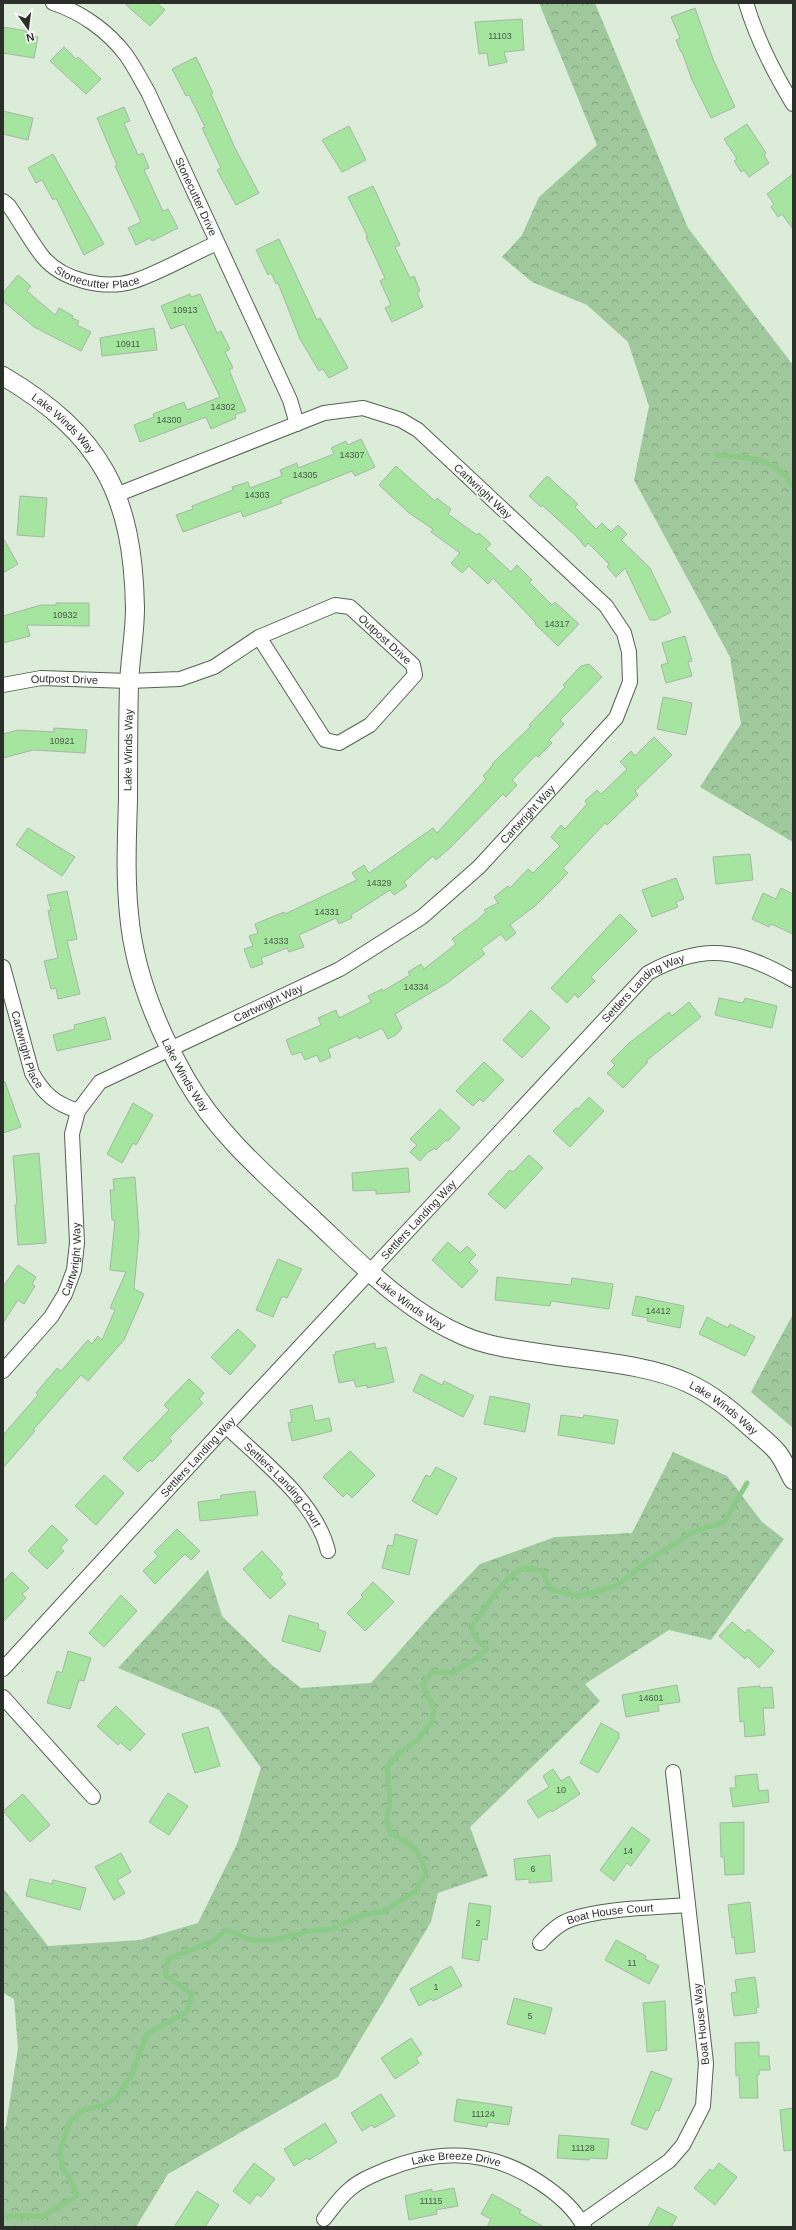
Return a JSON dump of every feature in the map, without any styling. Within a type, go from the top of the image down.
[{"type":"street","name":"Stonecutter Drive","points":[[53,3],[75,10],[97,26],[125,54],[148,92],[290,400],[297,424]]},
{"type":"street","points":[[746,3],[754,31],[769,65],[793,104]]},
{"type":"street","name":"Stonecutter Place","points":[[3,201],[10,206],[44,258],[61,272],[79,280],[114,286],[134,281],[217,243]]},
{"type":"street","name":"Lake Winds Way","points":[[3,376],[31,392],[74,428],[92,449],[106,473],[127,526],[132,560],[135,612],[129,681],[126,875],[129,918],[142,982],[170,1048],[188,1082],[208,1112],[240,1151],[370,1272],[420,1313],[465,1337],[498,1347],[647,1370],[687,1382],[728,1406],[777,1452],[793,1480]]},
{"type":"street","name":"Cartwright Way","points":[[3,1371],[51,1317],[65,1294],[74,1270],[77,1243],[72,1134],[78,1111],[100,1082],[340,968],[422,917],[479,867],[616,718],[630,682],[629,652],[624,633],[606,606],[418,430],[400,420],[363,408],[324,413],[116,495]]},
{"type":"street","name":"Outpost Drive","points":[[3,685],[41,678],[129,681],[180,679],[214,667],[259,637],[335,605],[350,607],[413,665],[415,675],[370,725],[339,743],[325,740],[259,637]]},
{"type":"street","name":"Settlers Landing Way","points":[[3,1669],[226,1426],[648,973],[675,960],[702,953],[725,952],[765,964],[793,980]]},
{"type":"street","name":"Cartwright Place","points":[[3,967],[32,1073],[41,1089],[60,1105],[78,1111]]},
{"type":"street","name":"Settlers Landing Court","points":[[226,1426],[291,1490],[315,1518],[325,1536],[328,1551]]},
{"type":"street","points":[[3,1697],[93,1797]]},
{"type":"street","name":"Boat House Way","points":[[583,2225],[669,2161],[683,2145],[704,2106],[706,2063],[673,1772]]},
{"type":"street","name":"Boat House Court","points":[[540,1943],[552,1930],[571,1919],[593,1914],[688,1905]]},
{"type":"street","name":"Lake Breeze Drive","points":[[324,2219],[350,2189],[365,2179],[409,2160],[450,2154],[493,2160],[520,2170],[556,2194],[583,2225]]},
{"type":"green space","points":[[539,3],[595,3],[688,228],[793,365],[793,842],[700,787],[741,724],[730,657],[634,480],[649,406],[628,342],[587,305],[532,282],[502,257],[522,235],[539,197],[597,145]]},
{"type":"green space","points":[[793,1314],[793,1428],[751,1392]]},
{"type":"green space","points":[[673,1452],[727,1476],[762,1522],[784,1539],[711,1640],[669,1630],[585,1684],[600,1701],[470,1827],[488,1876],[438,1893],[431,1922],[338,2077],[168,2174],[136,2227],[3,2227],[3,2133],[6,2125],[18,2048],[14,1999],[3,1993],[3,1888],[48,1946],[140,1940],[198,1923],[237,1844],[261,1768],[219,1710],[118,1668],[208,1570],[222,1616],[273,1666],[301,1688],[371,1683],[432,1614],[480,1564],[555,1537],[632,1533]]},
{"type":"building","points":[[124,3],[157,3],[165,10],[150,26]]},
{"type":"building","points":[[695,8],[713,59],[735,107],[711,118],[692,80],[676,40],[680,38],[671,17]]},
{"type":"building","points":[[522,19],[524,50],[504,52],[507,62],[489,66],[487,53],[479,54],[475,22]]},
{"type":"building","points":[[3,27],[27,31],[26,35],[38,37],[34,58],[3,53]]},
{"type":"building","points":[[64,47],[76,59],[78,57],[101,79],[86,94],[50,61]]},
{"type":"building","points":[[196,57],[213,93],[211,94],[235,148],[259,193],[236,205],[217,170],[221,168],[202,128],[205,127],[189,95],[186,96],[172,69]]},
{"type":"building","points":[[124,107],[130,121],[124,123],[138,155],[143,153],[149,168],[144,170],[163,211],[168,209],[178,228],[152,241],[150,238],[136,245],[128,228],[141,222],[115,166],[117,165],[97,118]]},
{"type":"building","points":[[3,111],[33,118],[28,140],[3,134]]},
{"type":"building","points":[[747,124],[766,153],[764,155],[769,163],[749,177],[744,170],[741,172],[734,161],[737,159],[724,139]]},
{"type":"building","points":[[349,126],[366,160],[342,172],[322,140]]},
{"type":"building","points":[[53,154],[104,244],[84,255],[56,198],[53,200],[42,180],[36,183],[28,168]]},
{"type":"building","points":[[793,174],[793,229],[782,214],[778,217],[771,207],[774,204],[767,194]]},
{"type":"building","points":[[373,186],[400,245],[395,247],[410,278],[414,276],[420,291],[417,293],[423,307],[392,322],[385,308],[391,305],[380,281],[385,278],[366,237],[368,237],[348,197]]},
{"type":"building","points":[[279,239],[317,320],[320,318],[348,368],[329,378],[323,369],[319,371],[300,339],[278,283],[276,284],[271,273],[268,275],[256,250]]},
{"type":"building","points":[[18,275],[31,286],[27,291],[55,315],[59,308],[73,316],[72,318],[79,321],[77,325],[91,332],[81,351],[34,327],[3,301],[3,293]]},
{"type":"building","points":[[190,294],[191,297],[200,294],[217,333],[221,331],[230,349],[225,352],[233,368],[229,370],[246,411],[235,415],[236,418],[211,429],[206,417],[140,442],[134,425],[154,417],[153,414],[184,402],[187,410],[220,397],[184,324],[171,329],[161,306]]},
{"type":"building","points":[[154,328],[157,350],[102,356],[100,338]]},
{"type":"building","points":[[361,439],[375,467],[355,476],[352,471],[280,500],[282,503],[243,517],[241,511],[183,532],[176,515],[193,509],[192,506],[233,490],[232,487],[248,482],[250,488],[282,476],[280,470],[297,463],[298,468],[334,454],[331,448],[346,441],[348,445]]},
{"type":"building","points":[[396,466],[435,501],[437,498],[451,509],[448,514],[477,535],[479,533],[491,544],[486,549],[511,572],[517,565],[532,580],[529,582],[552,605],[555,602],[579,624],[558,646],[535,624],[536,623],[493,578],[488,584],[469,566],[462,573],[451,563],[460,553],[431,532],[433,529],[409,513],[379,485]]},
{"type":"building","points":[[547,476],[578,504],[575,507],[596,529],[602,523],[611,532],[618,525],[627,534],[621,540],[650,568],[671,612],[656,620],[650,620],[625,568],[616,577],[607,567],[609,564],[588,543],[585,547],[577,537],[542,505],[541,507],[529,496]]},
{"type":"building","points":[[20,496],[47,498],[44,537],[17,535]]},
{"type":"building","points":[[3,538],[18,564],[3,573]]},
{"type":"building","points":[[56,603],[89,603],[89,626],[27,625],[30,636],[3,643],[3,616],[41,605],[56,605]]},
{"type":"building","points":[[685,636],[692,661],[688,662],[692,676],[666,683],[661,665],[668,663],[662,643]]},
{"type":"building","points":[[589,664],[602,677],[560,720],[564,724],[549,740],[552,743],[538,757],[536,755],[512,780],[517,785],[506,797],[503,794],[450,848],[436,860],[433,856],[404,882],[407,886],[394,895],[390,890],[351,915],[352,918],[339,924],[336,918],[299,935],[304,947],[289,952],[287,948],[261,958],[263,964],[251,968],[244,949],[253,946],[249,936],[258,933],[255,924],[284,912],[285,914],[357,880],[352,873],[364,865],[369,873],[433,828],[437,833],[486,779],[483,776],[493,765],[492,764],[531,726],[529,725],[565,687],[563,685],[581,666]]},
{"type":"building","points":[[663,697],[692,703],[686,735],[657,729]]},
{"type":"building","points":[[54,728],[87,730],[85,753],[33,750],[3,758],[3,734],[18,730],[54,732]]},
{"type":"building","points":[[654,737],[672,755],[635,791],[638,795],[607,825],[605,823],[563,868],[568,873],[535,906],[510,925],[516,933],[506,941],[501,934],[481,949],[485,954],[447,983],[395,1014],[402,1028],[396,1035],[388,1039],[382,1028],[359,1039],[358,1036],[328,1049],[331,1057],[320,1062],[317,1055],[305,1060],[301,1052],[292,1055],[286,1040],[321,1025],[318,1018],[336,1010],[339,1018],[371,1002],[368,996],[382,989],[383,991],[410,975],[408,972],[421,964],[424,969],[456,944],[452,939],[486,912],[484,910],[498,903],[494,897],[508,886],[510,888],[528,869],[533,873],[560,846],[551,837],[561,825],[565,829],[587,804],[585,801],[597,790],[601,794],[627,769],[620,762],[631,751],[635,756]]},
{"type":"building","points":[[28,828],[75,857],[62,876],[16,845]]},
{"type":"building","points":[[750,854],[753,880],[716,884],[713,857]]},
{"type":"building","points":[[676,878],[684,899],[676,902],[678,907],[652,917],[642,890]]},
{"type":"building","points":[[781,888],[793,894],[793,934],[771,924],[769,927],[752,919],[763,893],[776,899]]},
{"type":"building","points":[[67,891],[77,939],[67,941],[80,994],[58,999],[56,988],[51,989],[44,961],[58,958],[48,911],[51,910],[47,895]]},
{"type":"building","points":[[620,914],[637,931],[591,977],[595,981],[578,998],[575,994],[567,1003],[551,988]]},
{"type":"building","points":[[719,998],[743,1003],[745,998],[777,1006],[772,1028],[715,1015]]},
{"type":"building","points":[[689,1002],[701,1017],[646,1061],[648,1062],[623,1088],[607,1073],[615,1065],[611,1061],[628,1044],[669,1012],[672,1016]]},
{"type":"building","points":[[531,1010],[550,1028],[522,1058],[503,1040]]},
{"type":"building","points":[[105,1017],[111,1039],[57,1051],[53,1035],[75,1029],[74,1025]]},
{"type":"building","points":[[484,1062],[504,1080],[483,1102],[480,1099],[473,1106],[456,1091]]},
{"type":"building","points":[[3,1082],[5,1082],[21,1127],[3,1133]]},
{"type":"building","points":[[589,1097],[604,1111],[570,1147],[553,1131]]},
{"type":"building","points":[[133,1103],[153,1115],[136,1145],[133,1143],[122,1163],[107,1154]]},
{"type":"building","points":[[440,1109],[460,1128],[448,1141],[446,1140],[436,1150],[435,1148],[427,1153],[420,1161],[410,1152],[417,1145],[410,1139]]},
{"type":"building","points":[[39,1153],[46,1243],[18,1245],[15,1205],[17,1205],[13,1156]]},
{"type":"building","points":[[529,1155],[543,1168],[505,1209],[488,1194],[510,1170],[513,1172]]},
{"type":"building","points":[[408,1168],[410,1192],[376,1194],[376,1190],[353,1191],[352,1173]]},
{"type":"building","points":[[135,1177],[139,1234],[134,1289],[144,1294],[124,1340],[88,1381],[81,1375],[33,1430],[35,1431],[3,1468],[3,1435],[38,1395],[36,1393],[57,1368],[61,1371],[88,1340],[92,1344],[98,1336],[102,1340],[115,1310],[110,1308],[126,1272],[110,1270],[115,1220],[112,1220],[110,1190],[114,1190],[113,1179]]},
{"type":"building","points":[[448,1242],[460,1253],[467,1246],[476,1255],[469,1262],[478,1271],[462,1288],[432,1260]]},
{"type":"building","points":[[278,1259],[302,1269],[287,1298],[282,1296],[273,1317],[256,1310]]},
{"type":"building","points":[[18,1265],[36,1277],[32,1284],[35,1286],[24,1304],[18,1300],[3,1323],[3,1287]]},
{"type":"building","points":[[497,1277],[571,1285],[572,1278],[613,1284],[609,1309],[551,1301],[550,1306],[495,1300]]},
{"type":"building","points":[[636,1296],[684,1306],[680,1328],[647,1321],[648,1318],[632,1315]]},
{"type":"building","points":[[707,1317],[728,1328],[730,1324],[755,1337],[745,1356],[699,1334]]},
{"type":"building","points":[[238,1329],[256,1346],[230,1375],[211,1357]]},
{"type":"building","points":[[375,1343],[376,1349],[386,1347],[394,1382],[367,1388],[367,1385],[356,1387],[354,1380],[339,1383],[333,1355],[336,1354],[335,1352]]},
{"type":"building","points":[[421,1374],[442,1385],[444,1381],[474,1396],[463,1417],[413,1391]]},
{"type":"building","points":[[189,1379],[204,1393],[199,1399],[203,1403],[169,1438],[172,1441],[152,1462],[150,1460],[138,1472],[123,1458],[169,1410],[164,1405]]},
{"type":"building","points":[[490,1396],[530,1404],[525,1432],[484,1424]]},
{"type":"building","points":[[312,1405],[315,1421],[329,1418],[332,1431],[292,1441],[288,1423],[292,1422],[290,1410]]},
{"type":"building","points":[[561,1415],[583,1418],[584,1415],[618,1420],[614,1444],[558,1435]]},
{"type":"building","points":[[350,1451],[375,1475],[352,1498],[347,1493],[343,1497],[323,1477]]},
{"type":"building","points":[[436,1467],[457,1478],[437,1515],[412,1501],[426,1475],[430,1477]]},
{"type":"building","points":[[104,1475],[124,1493],[96,1525],[75,1506]]},
{"type":"building","points":[[255,1491],[258,1515],[200,1521],[198,1502],[221,1499],[221,1495]]},
{"type":"building","points":[[52,1525],[68,1540],[60,1548],[64,1551],[47,1569],[28,1551]]},
{"type":"building","points":[[177,1529],[200,1551],[191,1560],[185,1554],[155,1584],[143,1571],[158,1556],[154,1552]]},
{"type":"building","points":[[395,1534],[417,1540],[409,1575],[382,1568],[388,1545],[393,1546]]},
{"type":"building","points":[[262,1551],[283,1574],[280,1577],[286,1584],[270,1599],[243,1569]]},
{"type":"building","points":[[12,1572],[29,1588],[22,1594],[26,1598],[3,1622],[3,1582]]},
{"type":"building","points":[[373,1582],[394,1602],[365,1631],[347,1613],[363,1597],[361,1595]]},
{"type":"building","points":[[121,1595],[137,1611],[104,1647],[89,1633]]},
{"type":"building","points":[[289,1615],[319,1624],[318,1629],[326,1632],[320,1652],[282,1641]]},
{"type":"building","points":[[732,1622],[745,1633],[748,1629],[774,1651],[759,1668],[747,1656],[745,1659],[719,1636]]},
{"type":"building","points":[[68,1651],[91,1658],[84,1681],[79,1680],[70,1709],[47,1703],[57,1671],[62,1673]]},
{"type":"building","points":[[677,1685],[680,1702],[658,1705],[659,1711],[626,1717],[622,1695]]},
{"type":"building","points":[[760,1686],[760,1688],[772,1687],[774,1708],[763,1708],[765,1735],[745,1737],[744,1721],[740,1722],[738,1688]]},
{"type":"building","points":[[116,1706],[145,1734],[130,1751],[120,1742],[118,1745],[97,1726]]},
{"type":"building","points":[[601,1723],[619,1733],[619,1738],[598,1773],[580,1763]]},
{"type":"building","points":[[208,1727],[220,1766],[195,1773],[182,1734]]},
{"type":"building","points":[[553,1769],[561,1781],[569,1776],[580,1794],[552,1812],[551,1810],[538,1818],[527,1801],[549,1787],[543,1776]]},
{"type":"building","points":[[757,1774],[759,1791],[768,1790],[769,1802],[733,1807],[730,1788],[736,1788],[735,1776]]},
{"type":"building","points":[[168,1793],[188,1806],[169,1835],[149,1822]]},
{"type":"building","points":[[23,1794],[50,1825],[30,1842],[3,1811]]},
{"type":"building","points":[[744,1822],[744,1874],[725,1875],[724,1857],[721,1857],[720,1823]]},
{"type":"building","points":[[632,1827],[650,1840],[631,1866],[627,1863],[614,1881],[600,1870]]},
{"type":"building","points":[[121,1853],[131,1872],[117,1880],[125,1893],[114,1900],[95,1867]]},
{"type":"building","points":[[550,1855],[552,1881],[529,1883],[529,1879],[516,1880],[514,1859]]},
{"type":"building","points":[[30,1879],[52,1884],[53,1880],[86,1888],[80,1910],[26,1896]]},
{"type":"building","points":[[750,1902],[755,1952],[736,1954],[734,1937],[732,1938],[728,1905]]},
{"type":"building","points":[[469,1903],[491,1906],[487,1940],[482,1939],[479,1961],[462,1958]]},
{"type":"building","points":[[616,1940],[646,1956],[645,1959],[659,1966],[649,1984],[605,1960]]},
{"type":"building","points":[[451,1966],[462,1986],[433,2001],[431,1999],[419,2006],[410,1989]]},
{"type":"building","points":[[755,1977],[759,2007],[756,2008],[757,2013],[734,2016],[731,1993],[737,1992],[735,1980]]},
{"type":"building","points":[[514,1998],[552,2008],[545,2034],[507,2024]]},
{"type":"building","points":[[665,2001],[667,2050],[647,2052],[643,2003]]},
{"type":"building","points":[[411,2038],[422,2054],[416,2058],[419,2063],[395,2079],[381,2058]]},
{"type":"building","points":[[759,2042],[759,2056],[769,2056],[770,2070],[759,2070],[759,2075],[757,2075],[758,2098],[740,2098],[739,2075],[736,2076],[735,2043]]},
{"type":"building","points":[[651,2071],[672,2079],[659,2111],[656,2110],[647,2130],[631,2124]]},
{"type":"building","points":[[381,2094],[395,2116],[374,2128],[372,2125],[362,2131],[351,2113]]},
{"type":"building","points":[[457,2099],[512,2107],[509,2125],[488,2122],[487,2127],[454,2121]]},
{"type":"building","points":[[793,2108],[793,2150],[784,2151],[780,2110]]},
{"type":"building","points":[[325,2123],[337,2142],[309,2160],[307,2158],[294,2166],[284,2149]]},
{"type":"building","points":[[559,2135],[609,2139],[607,2159],[590,2158],[589,2160],[557,2158]]},
{"type":"building","points":[[254,2163],[275,2179],[261,2197],[257,2194],[250,2204],[233,2191]]},
{"type":"building","points":[[719,2163],[737,2177],[715,2205],[694,2188],[710,2169],[713,2171]]},
{"type":"building","points":[[454,2188],[458,2206],[436,2210],[437,2214],[409,2220],[405,2196],[432,2189],[432,2192]]},
{"type":"building","points":[[197,2191],[219,2205],[205,2227],[174,2227]]},
{"type":"building","points":[[492,2194],[521,2210],[519,2213],[544,2227],[487,2227],[491,2219],[481,2214]]},
{"type":"building","points":[[658,2207],[677,2217],[671,2227],[648,2227]]},
{"type":"waterway","points":[[717,455],[750,458],[770,464],[779,469],[793,487]]},
{"type":"waterway","points":[[3,2216],[43,2216],[77,2196],[70,2179],[62,2167],[60,2151],[70,2121],[85,2109],[104,2106],[117,2097],[131,2076],[147,2034],[187,2012],[192,1994],[165,1975],[168,1959],[213,1941],[227,1930],[251,1940],[273,1940],[311,1931],[331,1929],[362,1915],[382,1912],[416,1891],[426,1872],[417,1852],[404,1840],[390,1833],[387,1820],[390,1800],[387,1767],[400,1752],[416,1741],[431,1724],[434,1709],[423,1684],[432,1672],[452,1673],[477,1658],[487,1649],[477,1639],[471,1626],[510,1576],[526,1568],[542,1571],[551,1590],[580,1596],[616,1586],[648,1561],[691,1533],[724,1522],[747,1483]]}]
